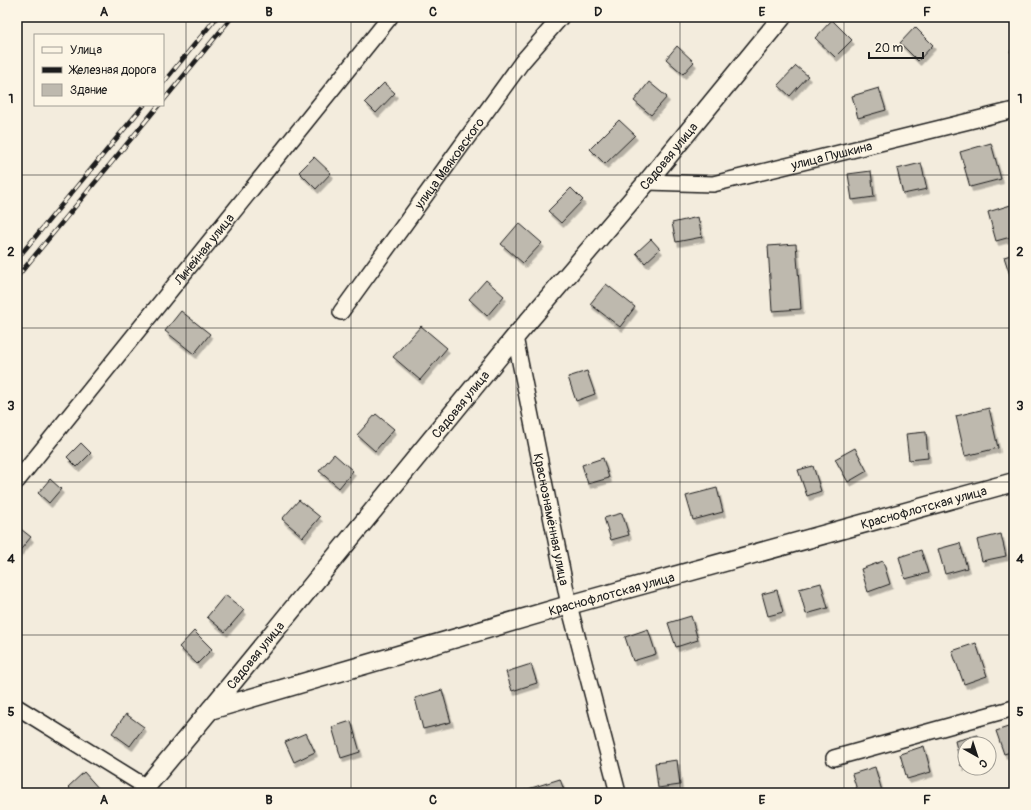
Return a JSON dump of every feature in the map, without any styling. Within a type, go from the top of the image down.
[{"type":"street","name":"Линейная улица","points":[[17,481],[390,17]]},
{"type":"street","name":"улица Маяковского","points":[[341,312],[522,62],[561,17]]},
{"type":"street","name":"Садовая улица","points":[[143,790],[514,337],[647,182],[778,18]]},
{"type":"street","name":"улица Пушкина","points":[[647,182],[714,184],[1014,110]]},
{"type":"street","name":"Краснознамённая улица","points":[[514,337],[569,605],[618,793]]},
{"type":"street","name":"Краснофлотская улица","points":[[210,710],[569,605],[1014,482]]},
{"type":"street","points":[[17,707],[143,790]]},
{"type":"street","points":[[834,758],[1014,708]]},
{"type":"building","points":[[832,20],[852,40],[835,57],[815,38]]},
{"type":"building","points":[[915,27],[933,45],[918,61],[900,43]]},
{"type":"building","points":[[677,46],[694,62],[683,74],[666,59]]},
{"type":"building","points":[[1014,49],[1014,58],[1010,51]]},
{"type":"building","points":[[796,66],[808,76],[790,96],[778,85]]},
{"type":"building","points":[[649,82],[667,97],[651,115],[634,101]]},
{"type":"building","points":[[384,83],[395,93],[376,113],[365,102]]},
{"type":"building","points":[[879,88],[886,110],[858,118],[852,96]]},
{"type":"building","points":[[619,120],[635,135],[605,164],[590,149]]},
{"type":"building","points":[[991,143],[1001,179],[970,187],[960,152]]},
{"type":"building","points":[[314,157],[331,173],[316,189],[299,172]]},
{"type":"building","points":[[921,163],[927,189],[903,194],[897,169]]},
{"type":"building","points":[[871,171],[874,197],[852,200],[848,174]]},
{"type":"building","points":[[571,188],[583,200],[561,223],[548,211]]},
{"type":"building","points":[[1014,204],[1014,236],[996,241],[988,212]]},
{"type":"building","points":[[698,217],[702,237],[676,242],[672,223]]},
{"type":"building","points":[[519,223],[542,243],[523,263],[501,244]]},
{"type":"building","points":[[651,239],[660,249],[645,263],[636,253]]},
{"type":"building","points":[[796,244],[801,309],[772,311],[768,246]]},
{"type":"building","points":[[1014,254],[1014,277],[1011,278],[1004,257]]},
{"type":"building","points":[[486,280],[504,296],[487,316],[469,299]]},
{"type":"building","points":[[606,284],[635,307],[620,327],[590,304]]},
{"type":"building","points":[[181,311],[210,334],[194,354],[165,331]]},
{"type":"building","points":[[421,326],[447,348],[420,380],[393,357]]},
{"type":"building","points":[[587,371],[595,394],[576,401],[568,377]]},
{"type":"building","points":[[989,408],[998,448],[965,456],[956,416]]},
{"type":"building","points":[[376,414],[394,429],[375,451],[357,435]]},
{"type":"building","points":[[926,432],[928,458],[909,460],[906,434]]},
{"type":"building","points":[[81,443],[91,453],[77,467],[67,457]]},
{"type":"building","points":[[855,448],[867,471],[848,482],[835,459]]},
{"type":"building","points":[[334,454],[353,471],[339,488],[319,471]]},
{"type":"building","points":[[603,458],[609,478],[588,484],[582,465]]},
{"type":"building","points":[[813,466],[821,491],[807,496],[798,470]]},
{"type":"building","points":[[50,479],[61,489],[49,503],[38,493]]},
{"type":"building","points":[[717,488],[723,512],[693,520],[686,496]]},
{"type":"building","points":[[299,500],[320,517],[303,537],[282,519]]},
{"type":"building","points":[[622,513],[629,535],[611,540],[604,518]]},
{"type":"building","points":[[17,526],[31,537],[17,554]]},
{"type":"building","points":[[1001,534],[1006,556],[982,561],[977,540]]},
{"type":"building","points":[[960,543],[967,568],[945,574],[938,549]]},
{"type":"building","points":[[921,550],[928,573],[905,579],[899,557]]},
{"type":"building","points":[[883,561],[890,584],[868,592],[861,569]]},
{"type":"building","points":[[821,583],[828,608],[806,614],[799,589]]},
{"type":"building","points":[[777,590],[783,612],[768,616],[762,594]]},
{"type":"building","points":[[225,595],[244,610],[225,632],[207,617]]},
{"type":"building","points":[[691,616],[698,640],[676,647],[668,623]]},
{"type":"building","points":[[648,629],[656,654],[633,661],[625,637]]},
{"type":"building","points":[[194,631],[212,649],[197,664],[179,647]]},
{"type":"building","points":[[976,643],[987,676],[964,684],[952,651]]},
{"type":"building","points":[[531,664],[537,683],[512,691],[506,672]]},
{"type":"building","points":[[442,690],[451,722],[423,729],[415,698]]},
{"type":"building","points":[[126,714],[144,727],[130,746],[112,733]]},
{"type":"building","points":[[351,721],[360,752],[341,758],[332,727]]},
{"type":"building","points":[[1014,725],[1014,751],[1004,754],[996,731]]},
{"type":"building","points":[[306,733],[315,752],[294,762],[285,742]]},
{"type":"building","points":[[924,746],[931,772],[907,779],[900,754]]},
{"type":"building","points":[[677,760],[680,785],[658,788],[655,763]]},
{"type":"building","points":[[875,767],[882,791],[877,793],[858,793],[852,774]]},
{"type":"building","points":[[84,772],[100,790],[97,793],[74,793],[68,787]]},
{"type":"building","points":[[560,779],[565,793],[526,793],[525,790]]},
{"type":"railway","points":[[164,82],[217,17]]},
{"type":"railway","points":[[164,100],[232,17]]},
{"type":"railway","points":[[17,259],[143,106]]},
{"type":"railway","points":[[17,277],[158,106]]}]
